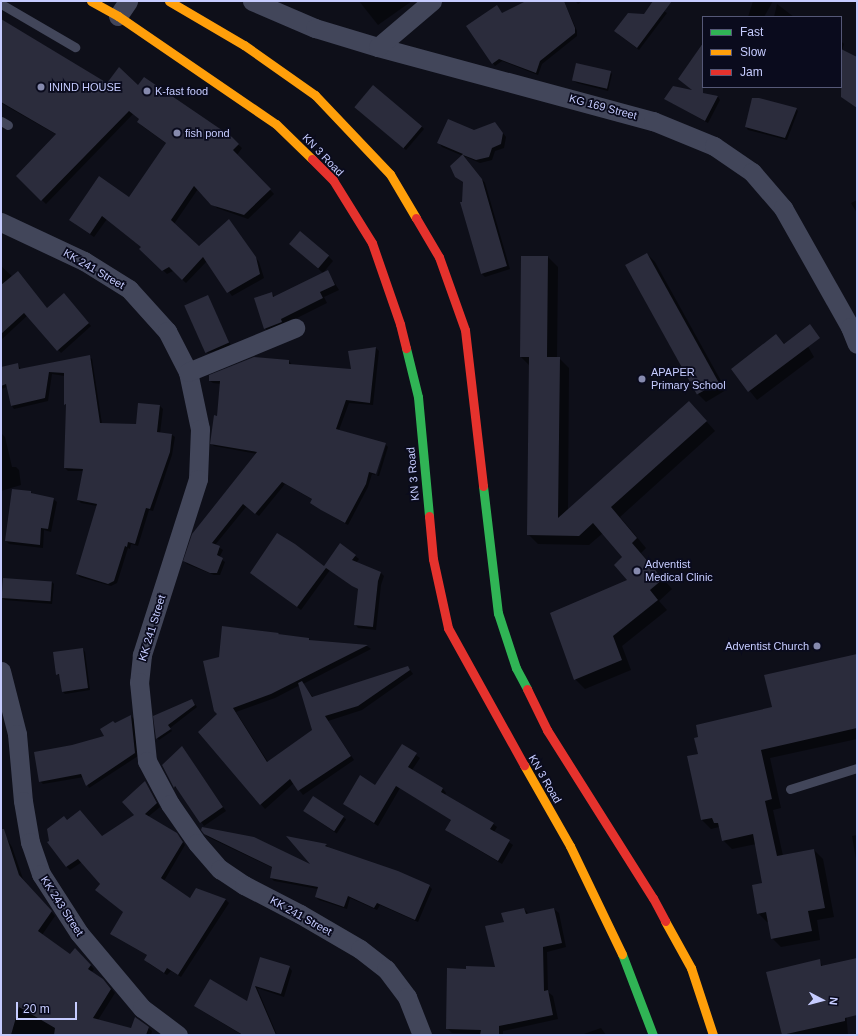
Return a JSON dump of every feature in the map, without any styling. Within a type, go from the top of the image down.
[{"type":"highway","name":"KN 3 Road","points":[[91,1],[123,9],[276,124],[333,180],[372,243],[400,324],[418,398],[433,558],[448,628],[494,714],[570,846],[628,964],[653,1035]]},
{"type":"highway","points":[[169,1],[244,45],[316,95],[390,174],[439,256],[466,330],[490,554],[498,613],[516,668],[547,730],[653,898],[691,968],[712,1035]]},
{"type":"street","name":"KG 169 Street","points":[[252,1],[315,28],[378,47],[653,121],[714,146],[752,172],[783,208],[850,327],[857,344]]},
{"type":"street","points":[[378,47],[432,1]]},
{"type":"street","name":"KK 241 Street","points":[[1,222],[84,261],[129,289],[167,330],[188,372],[200,429],[198,479],[142,655],[139,682],[147,760],[170,804],[198,843],[220,869],[244,885],[300,914],[360,949],[386,969],[407,997],[422,1035]]},
{"type":"street","points":[[188,372],[295,328]]},
{"type":"street","name":"KK 243 Street","points":[[1,671],[17,734],[23,801],[30,842],[41,874],[79,933],[142,1008],[178,1035]]},
{"type":"lane","points":[[1,4],[75,47]]},
{"type":"lane","points":[[790,788],[857,768]]},
{"type":"building","points":[[526,1],[564,1],[575,28],[575,33],[540,61],[536,73],[499,59],[492,64],[466,26],[497,5],[502,13]]},
{"type":"building","points":[[653,1],[672,1],[637,48],[614,31],[628,13],[644,14]]},
{"type":"building","points":[[1,19],[107,83],[119,67],[138,85],[144,77],[232,137],[239,144],[233,150],[271,189],[244,215],[211,205],[194,186],[171,220],[199,246],[229,219],[256,257],[260,274],[227,293],[203,257],[182,280],[169,267],[162,271],[139,249],[141,247],[102,216],[90,234],[69,220],[99,176],[129,197],[166,143],[137,122],[139,119],[129,111],[41,201],[16,176],[56,134],[1,102]]},
{"type":"building","points":[[702,44],[703,93],[718,96],[705,121],[664,99],[673,86],[692,90],[678,79]]},
{"type":"building","points":[[842,50],[857,57],[857,108],[841,97]]},
{"type":"building","points":[[576,63],[611,71],[607,89],[572,81]]},
{"type":"building","points":[[373,85],[422,126],[403,148],[354,107]]},
{"type":"building","points":[[752,98],[759,98],[797,108],[785,138],[745,127]]},
{"type":"building","points":[[448,119],[474,130],[495,122],[503,133],[501,144],[492,148],[489,157],[476,160],[463,155],[482,179],[507,266],[481,274],[460,202],[462,202],[463,182],[455,177],[450,166],[463,154],[437,143]]},
{"type":"building","points":[[300,231],[329,255],[318,268],[289,244]]},
{"type":"building","points":[[647,253],[719,382],[697,395],[625,265]]},
{"type":"building","points":[[521,256],[548,256],[547,357],[560,357],[558,518],[689,401],[707,421],[611,507],[637,538],[632,543],[663,579],[650,590],[658,600],[613,636],[622,660],[574,680],[550,613],[627,580],[614,565],[622,557],[593,523],[579,536],[527,535],[529,357],[520,357]]},
{"type":"building","points":[[328,270],[335,285],[320,292],[323,298],[281,319],[282,322],[264,329],[254,298],[272,292],[273,297]]},
{"type":"building","points":[[18,271],[47,308],[64,293],[89,323],[57,351],[24,313],[1,334],[1,285]]},
{"type":"building","points":[[208,295],[229,343],[205,353],[184,306]]},
{"type":"building","points":[[810,324],[820,338],[748,392],[731,369],[776,334],[784,344]]},
{"type":"building","points":[[376,347],[370,403],[346,400],[336,429],[386,443],[376,474],[369,472],[366,484],[345,523],[310,503],[312,499],[282,482],[255,514],[243,504],[212,543],[220,546],[217,555],[223,558],[217,573],[210,573],[183,561],[192,534],[257,452],[210,444],[214,415],[217,416],[220,381],[209,381],[209,375],[254,357],[289,360],[289,364],[351,369],[348,351]]},
{"type":"building","points":[[90,355],[100,423],[136,424],[138,403],[160,405],[157,432],[172,434],[170,452],[150,509],[146,508],[135,544],[128,542],[127,547],[125,546],[114,581],[108,584],[76,574],[97,504],[77,500],[83,469],[64,468],[66,404],[64,405],[64,373],[49,372],[45,398],[11,406],[6,384],[1,386],[1,367],[18,363],[19,369]]},
{"type":"building","points":[[12,489],[31,491],[31,493],[54,498],[48,529],[41,528],[40,545],[5,541]]},
{"type":"building","points":[[277,533],[295,544],[324,566],[340,543],[356,555],[352,560],[381,572],[378,581],[373,627],[354,625],[358,589],[326,568],[297,607],[250,573]]},
{"type":"building","points":[[3,578],[52,581],[50,601],[2,598]]},
{"type":"building","points":[[222,626],[279,633],[278,634],[309,638],[309,640],[368,645],[271,694],[233,708],[267,762],[312,730],[298,683],[302,681],[312,697],[408,666],[410,670],[358,706],[325,716],[351,756],[298,791],[290,779],[260,805],[198,732],[217,714],[214,711],[203,661],[219,657]]},
{"type":"building","points":[[83,648],[88,688],[62,692],[59,674],[56,675],[53,652]]},
{"type":"building","points":[[857,654],[857,728],[761,750],[772,799],[765,801],[777,856],[814,849],[825,908],[808,911],[812,931],[771,939],[766,912],[757,914],[752,885],[762,883],[753,834],[722,841],[718,823],[714,823],[712,818],[701,820],[687,756],[698,754],[694,738],[698,737],[696,725],[772,707],[764,675]]},
{"type":"building","points":[[192,699],[195,705],[168,725],[171,729],[156,739],[153,716]]},
{"type":"building","points":[[131,715],[135,753],[86,786],[81,774],[39,782],[34,752],[72,745],[104,736],[100,729],[113,721],[115,723]]},
{"type":"building","points":[[402,744],[417,753],[408,767],[443,788],[441,792],[494,823],[490,829],[510,840],[498,861],[445,830],[451,820],[396,786],[374,823],[343,804],[360,775],[375,785]]},
{"type":"building","points":[[182,746],[223,807],[200,823],[175,786],[174,788],[162,765]]},
{"type":"building","points":[[145,781],[157,803],[145,814],[177,833],[183,842],[161,878],[190,898],[196,888],[226,899],[178,975],[167,968],[164,973],[144,960],[147,955],[110,934],[123,912],[95,890],[100,884],[78,859],[66,867],[47,842],[49,841],[47,829],[64,816],[67,820],[80,810],[102,836],[134,815],[122,802]]},
{"type":"building","points":[[313,796],[344,816],[334,831],[303,811]]},
{"type":"building","points":[[202,827],[254,837],[310,864],[286,836],[327,844],[325,846],[398,871],[430,885],[415,920],[377,903],[374,908],[348,896],[344,907],[315,897],[318,887],[270,878],[272,867],[204,834],[201,830]]},
{"type":"building","points":[[1,829],[4,829],[19,875],[52,911],[38,931],[70,954],[75,948],[91,965],[88,969],[103,979],[111,989],[93,1018],[131,1028],[135,1017],[149,1027],[146,1035],[54,1035],[55,1028],[19,1007],[11,1035],[1,1035]]},
{"type":"building","points":[[524,908],[526,914],[554,908],[562,943],[543,947],[544,991],[548,990],[553,1015],[499,1026],[499,1035],[480,1035],[481,1030],[446,1029],[447,968],[466,969],[466,966],[495,967],[485,926],[504,922],[501,913]]},
{"type":"building","points":[[260,957],[290,966],[281,994],[255,986],[276,1035],[243,1035],[194,1006],[210,979],[247,1001]]},
{"type":"building","points":[[857,958],[857,1015],[845,1018],[845,1021],[782,1035],[766,972],[820,959],[821,966]]},
{"type":"traffic: fast","points":[[406,348],[418,397],[429,516]]},
{"type":"traffic: fast","points":[[483,486],[498,613],[516,668],[527,689]]},
{"type":"traffic: fast","points":[[622,954],[653,1035]]},
{"type":"traffic: slow","points":[[91,1],[118,16],[276,124],[312,159]]},
{"type":"traffic: slow","points":[[169,1],[244,45],[315,95],[390,174],[416,218]]},
{"type":"traffic: slow","points":[[524,765],[570,846],[622,954]]},
{"type":"traffic: slow","points":[[665,921],[691,968],[713,1035]]},
{"type":"traffic: jam","points":[[312,159],[333,180],[372,243],[400,324],[406,348]]},
{"type":"traffic: jam","points":[[416,218],[439,257],[465,330],[483,486]]},
{"type":"traffic: jam","points":[[429,516],[433,559],[448,628],[524,765]]},
{"type":"traffic: jam","points":[[527,689],[547,730],[653,898],[665,921]]},
{"type":"place","name":"ININD HOUSE","points":[[41,87]]},
{"type":"place","name":"K-fast food","points":[[147,91]]},
{"type":"place","name":"fish pond","points":[[177,133]]},
{"type":"place","name":"APAPER Primary School","points":[[642,379]]},
{"type":"place","name":"Adventist Medical Clinic","points":[[637,571]]},
{"type":"place","name":"Adventist Church","points":[[817,646]]}]
